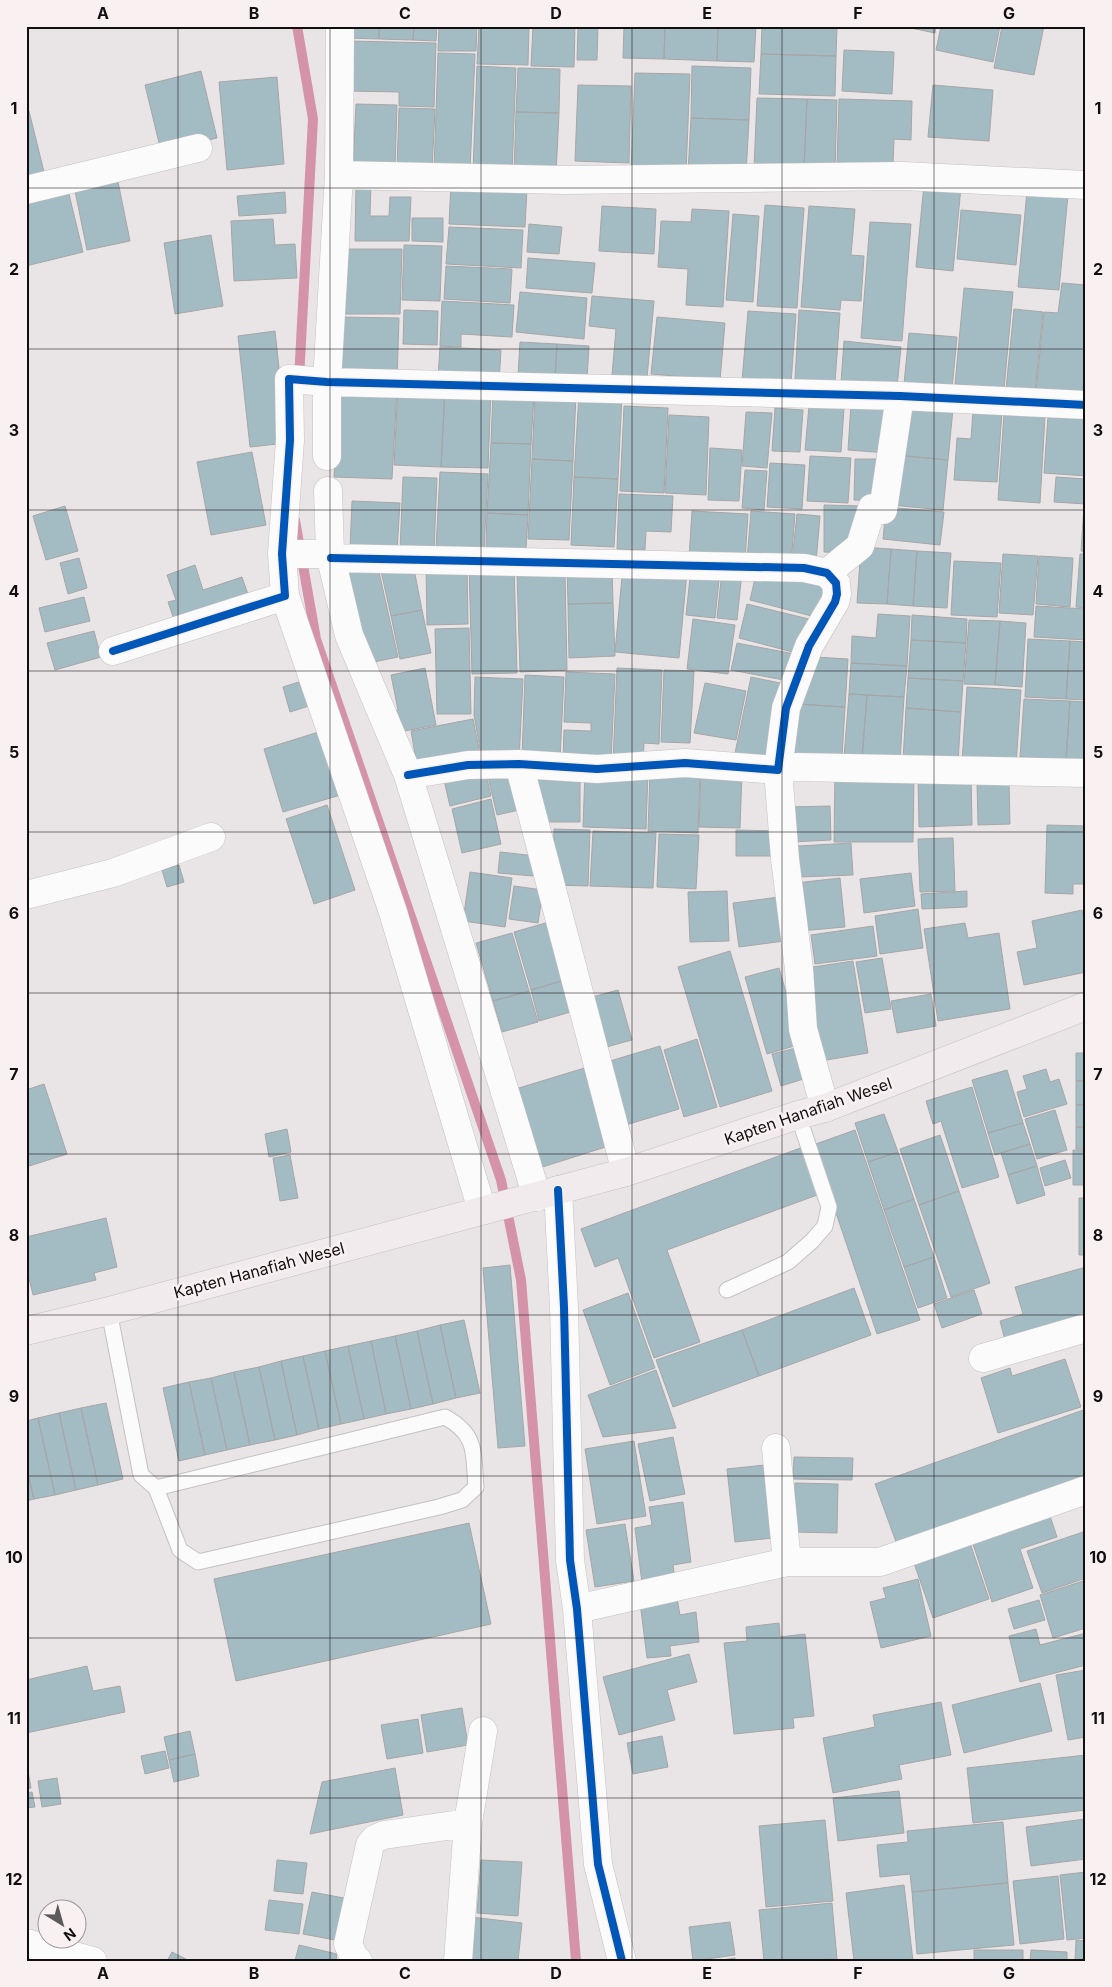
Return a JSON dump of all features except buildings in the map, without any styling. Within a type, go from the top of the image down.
[{"type":"main road","name":"Kapten Hanafiah Wesel","points":[[26,1331],[109,1311],[626,1172],[798,1115],[825,1108],[1086,1006]]},
{"type":"street","points":[[340,26],[339,175],[310,381],[290,440],[313,555],[408,776],[540,1196],[564,1307],[570,1560],[577,1609],[598,1864],[622,1961]]},
{"type":"street","points":[[26,190],[198,148]]},
{"type":"street","points":[[339,175],[565,180],[903,176],[1086,185]]},
{"type":"street","points":[[310,381],[900,396],[1086,406]]},
{"type":"street","points":[[310,381],[328,456]]},
{"type":"street","points":[[827,573],[860,546],[872,508],[883,510],[900,396]]},
{"type":"street","points":[[112,651],[285,596],[313,555],[328,491]]},
{"type":"street","points":[[313,555],[804,568],[827,573],[836,583],[838,594],[808,646],[786,708],[778,770],[785,859],[799,969],[803,1029],[825,1108]]},
{"type":"street","points":[[285,596],[393,912],[487,1209]]},
{"type":"street","points":[[408,776],[468,765],[519,764],[596,769],[685,763],[778,770],[797,767],[1086,774]]},
{"type":"street","points":[[519,764],[626,1172]]},
{"type":"street","points":[[26,895],[113,873],[211,838]]},
{"type":"street","points":[[983,1358],[1086,1328]]},
{"type":"street","points":[[776,1448],[787,1562]]},
{"type":"street","points":[[577,1609],[787,1562],[880,1562],[1086,1490]]},
{"type":"street","points":[[458,1961],[468,1823],[483,1732]]},
{"type":"street","points":[[358,1961],[354,1958],[348,1944],[370,1845],[375,1839],[384,1834],[468,1823]]},
{"type":"street","points":[[26,1943],[92,1961]]},
{"type":"lane","points":[[727,1290],[788,1262],[812,1241],[825,1226],[829,1207],[798,1115]]},
{"type":"lane","points":[[109,1311],[141,1475],[156,1488],[180,1550],[198,1562],[439,1507],[462,1500],[476,1487],[471,1439],[457,1424],[445,1418],[156,1488]]},
{"type":"waterway","points":[[297,26],[313,119],[299,379]]},
{"type":"waterway","points":[[295,520],[316,639],[501,1180],[521,1280],[576,1961]]},
{"type":"cycle path","points":[[113,651],[285,596],[282,554],[290,440],[289,379],[327,382],[900,396],[1086,405]]},
{"type":"cycle path","points":[[331,558],[804,568],[827,573],[836,583],[837,594],[835,602],[809,646],[786,708],[778,770],[685,763],[597,769],[519,764],[468,765],[408,775]]},
{"type":"cycle path","points":[[558,1190],[564,1307],[570,1560],[577,1609],[598,1864],[622,1961]]}]
